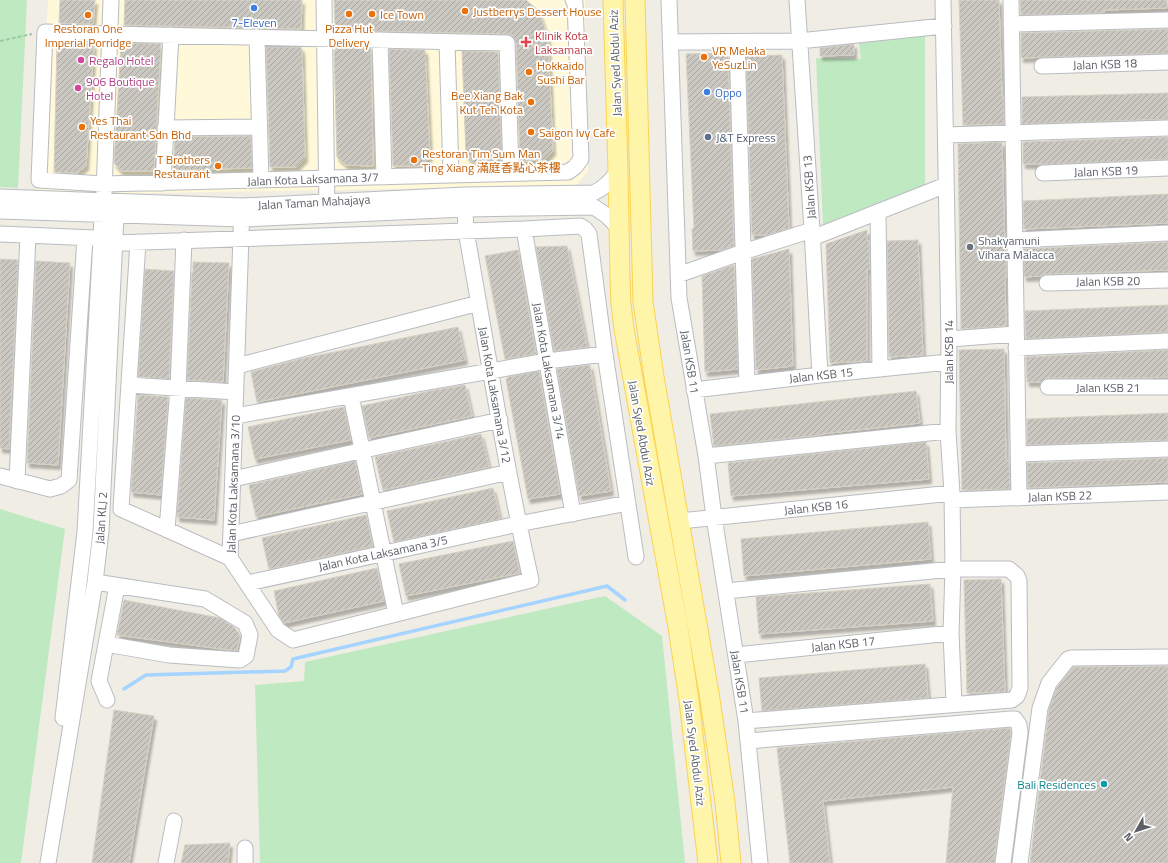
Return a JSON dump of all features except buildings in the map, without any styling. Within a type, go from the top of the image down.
[{"type":"main road","name":"Jalan Syed Abdul Aziz","points":[[635,0],[643,302],[654,377],[709,693],[724,794],[731,863]]},
{"type":"main road","name":"Jalan Syed Abdul Aziz","points":[[612,1],[621,304],[624,329],[676,617],[708,863]]},
{"type":"street","name":"Jalan KLJ 2","points":[[38,863],[95,582],[101,531],[108,241],[104,184],[111,0]]},
{"type":"street","points":[[324,0],[327,208]]},
{"type":"street","name":"Jalan KSB 11","points":[[669,0],[679,298],[706,456],[746,721],[760,863]]},
{"type":"street","name":"Jalan KSB 13","points":[[797,0],[820,375]]},
{"type":"street","name":"Jalan KSB 14","points":[[943,0],[949,338],[948,431],[952,496],[953,570],[950,633],[954,704]]},
{"type":"street","points":[[1011,0],[1019,498]]},
{"type":"street","name":"Jalan Kota Laksamana 3/7","points":[[45,32],[39,180],[104,184],[568,172],[575,167],[581,159],[574,2]]},
{"type":"street","points":[[1011,24],[1168,20]]},
{"type":"street","points":[[671,42],[799,41],[944,26]]},
{"type":"street","points":[[45,32],[507,43],[511,173]]},
{"type":"street","points":[[163,183],[171,35]]},
{"type":"street","points":[[257,37],[261,180]]},
{"type":"street","points":[[380,40],[384,177]]},
{"type":"street","points":[[447,42],[451,175]]},
{"type":"street","points":[[736,42],[747,384]]},
{"type":"street","name":"Jalan KSB 18","points":[[1042,66],[1168,62]]},
{"type":"street","points":[[165,128],[259,127]]},
{"type":"street","points":[[946,135],[1168,128]]},
{"type":"street","name":"Jalan KSB 19","points":[[1043,173],[1168,168]]},
{"type":"street","name":"Jalan Taman Mahajaya","points":[[0,211],[107,210],[242,212],[327,208],[465,195],[592,193],[600,190],[609,183],[618,171]]},
{"type":"street","points":[[678,275],[743,252],[812,234],[878,212],[946,185]]},
{"type":"street","points":[[0,198],[74,200],[107,210]]},
{"type":"street","name":"Jalan Taman Mahajaya","points":[[107,210],[138,202],[242,212]]},
{"type":"street","name":"Jalan Taman Mahajaya","points":[[327,208],[594,207],[606,215],[619,228]]},
{"type":"street","name":"Jalan Kota Laksamana 3/12","points":[[465,208],[466,231],[518,524],[531,580]]},
{"type":"street","name":"Jalan Kota Laksamana 3/10","points":[[242,212],[230,558],[278,630],[293,640],[531,580]]},
{"type":"street","points":[[878,212],[880,369]]},
{"type":"street","points":[[0,234],[138,242],[580,226],[589,234],[605,354],[636,556]]},
{"type":"street","name":"Jalan Kota Laksamana 3/14","points":[[524,229],[573,514]]},
{"type":"street","points":[[1015,240],[1168,233]]},
{"type":"street","points":[[17,481],[28,235]]},
{"type":"street","points":[[0,476],[50,489],[61,486],[70,480],[85,238]]},
{"type":"street","points":[[167,530],[178,388],[184,240]]},
{"type":"street","name":"Jalan KLJ 2","points":[[48,863],[67,719],[85,532],[108,241]]},
{"type":"street","points":[[138,242],[121,509],[230,558]]},
{"type":"street","name":"Jalan KSB 20","points":[[1047,283],[1168,280]]},
{"type":"street","points":[[237,366],[479,303]]},
{"type":"street","points":[[949,338],[1016,341],[1168,341]]},
{"type":"street","points":[[235,416],[547,361],[605,354]]},
{"type":"street","name":"Jalan KSB 15","points":[[694,390],[948,362]]},
{"type":"street","points":[[129,385],[236,392]]},
{"type":"street","name":"Jalan KSB 21","points":[[1048,387],[1168,387]]},
{"type":"street","points":[[351,396],[396,614]]},
{"type":"street","points":[[233,479],[500,420]]},
{"type":"street","points":[[706,456],[948,431]]},
{"type":"street","points":[[1018,454],[1168,449]]},
{"type":"street","points":[[231,534],[509,472]]},
{"type":"street","name":"Jalan KSB 22","points":[[952,496],[1019,498],[1168,492]]},
{"type":"street","name":"Jalan KSB 16","points":[[680,521],[952,496]]},
{"type":"street","name":"Jalan Kota Laksamana 3/5","points":[[248,583],[518,524],[628,503]]},
{"type":"street","points":[[726,591],[953,570],[1009,569],[1020,581],[1020,688],[1018,696],[1012,700],[746,721]]},
{"type":"street","points":[[95,582],[205,599],[245,623],[250,635],[246,656],[240,660],[169,655],[106,644]]},
{"type":"street","points":[[107,700],[99,681],[117,586]]},
{"type":"street","name":"Jalan KSB 17","points":[[736,655],[950,633]]},
{"type":"street","points":[[1020,863],[1040,708],[1049,683],[1068,659],[1071,658],[1168,657]]},
{"type":"street","points":[[748,741],[1015,719],[1019,725],[1020,733],[1003,863]]},
{"type":"street","points":[[166,863],[174,821]]},
{"type":"path","points":[[0,41],[45,32]]},
{"type":"shaded area","points":[[48,0],[585,0],[588,171],[576,186],[38,195]]},
{"type":"green space","points":[[0,0],[27,0],[18,188],[0,187]]},
{"type":"green space","points":[[925,32],[925,189],[823,226],[816,58],[861,59],[858,37]]},
{"type":"green space","points":[[0,509],[65,529],[21,863],[0,863]]},
{"type":"green space","points":[[605,596],[662,636],[685,863],[260,863],[255,685],[304,681],[305,662]]},
{"type":"waterway","points":[[124,689],[146,675],[285,671],[291,667],[293,659],[607,586],[625,600]]},
{"type":"place","name":"7-Eleven","points":[[254,8]]},
{"type":"place","name":"Justberrys Dessert House","points":[[465,11]]},
{"type":"place","name":"Pizza Hut Delivery","points":[[349,14]]},
{"type":"place","name":"Ice Town","points":[[372,14]]},
{"type":"place","name":"Restoran One Imperial Porridge","points":[[88,15]]},
{"type":"place","name":"Klinik Kota Laksamana","points":[[526,42]]},
{"type":"place","name":"VR Melaka YeSuzLin","points":[[704,57]]},
{"type":"place","name":"Regalo Hotel","points":[[81,60]]},
{"type":"place","name":"Hokkaido Sushi Bar","points":[[529,72]]},
{"type":"place","name":"906 Boutique Hotel","points":[[78,88]]},
{"type":"place","name":"Oppo","points":[[707,92]]},
{"type":"place","name":"Bee Xiang Bak Kut Teh Kota","points":[[531,102]]},
{"type":"place","name":"Yes Thai Restaurant Sdn Bhd","points":[[82,127]]},
{"type":"place","name":"Saigon Ivy Cafe","points":[[531,132]]},
{"type":"place","name":"J&T Express","points":[[708,137]]},
{"type":"place","name":"Restoran Tim Sum Man Ting Xiang 滿庭香點心茶樓","points":[[414,160]]},
{"type":"place","name":"T Brothers Restaurant","points":[[218,166]]},
{"type":"place","name":"Shakyamuni Vihara Malacca","points":[[970,247]]},
{"type":"place","name":"Bali Residences","points":[[1104,784]]}]
